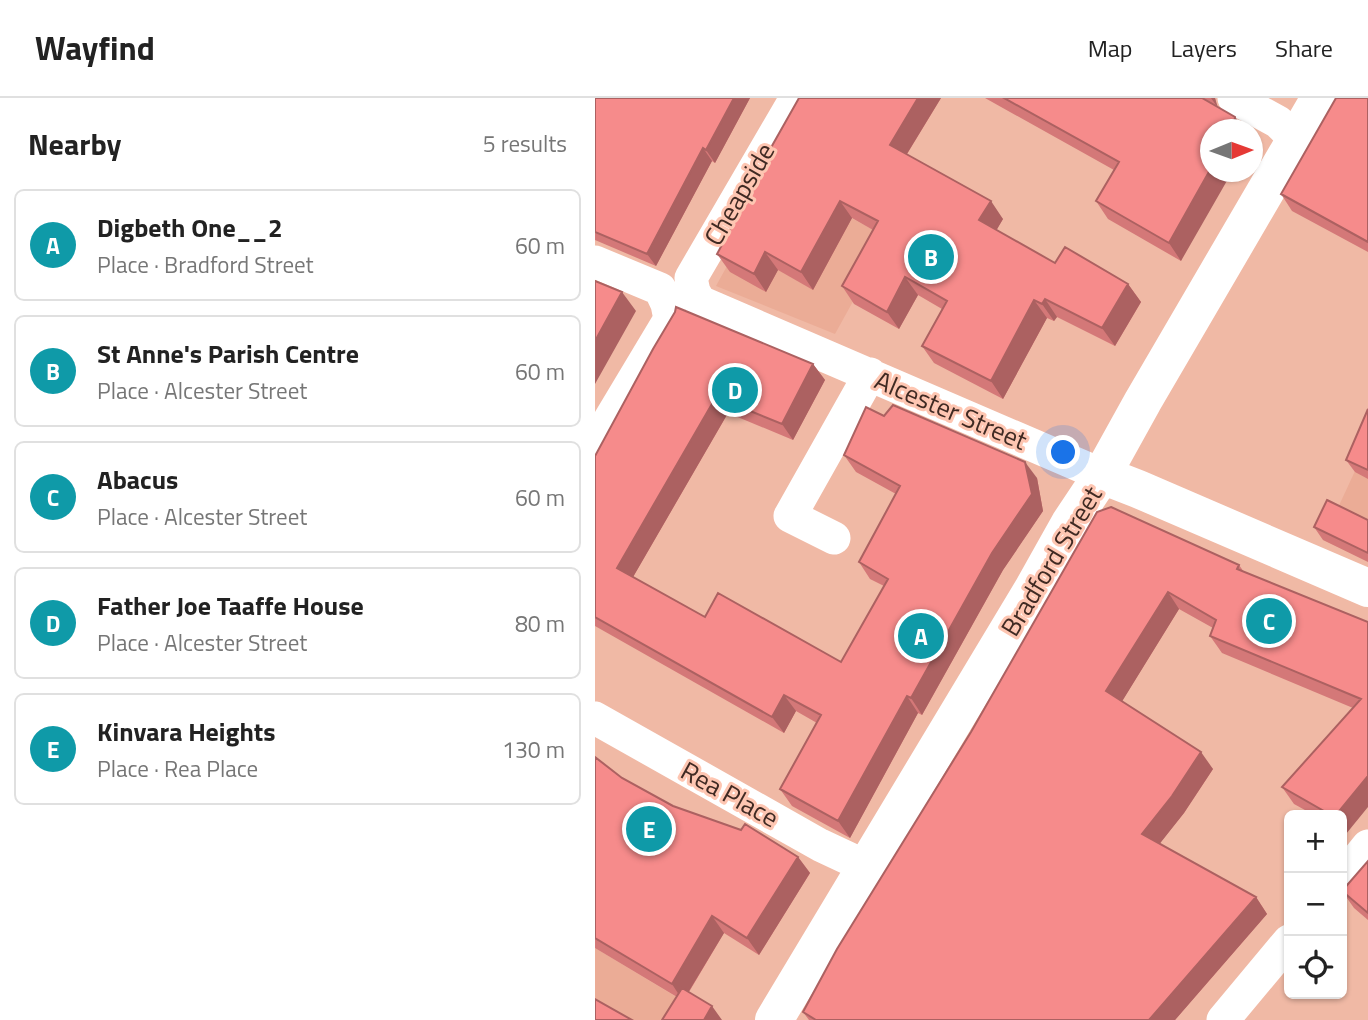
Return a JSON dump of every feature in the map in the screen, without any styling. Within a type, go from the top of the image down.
[{"type":"street","name":"Cheapside","points":[[595,444],[796,98]]},
{"type":"street","points":[[1234,98],[1278,122],[1296,140]]},
{"type":"street","name":"Bradford Street","points":[[774,1020],[1028,599],[1070,523],[1102,475],[1321,98]]},
{"type":"street","name":"Alcester Street","points":[[595,262],[680,298],[700,302],[1368,588]]},
{"type":"street","points":[[834,538],[790,516],[870,374]]},
{"type":"street","name":"Rea Place","points":[[595,718],[820,845],[867,867]]},
{"type":"street","points":[[1346,873],[1368,846]]},
{"type":"street","points":[[1223,1020],[1284,947]]},
{"type":"shaded area","points":[[776,177],[888,238],[835,334],[716,286]]},
{"type":"shaded area","points":[[1368,443],[1368,561],[1323,540]]},
{"type":"shaded area","points":[[595,948],[683,1001],[719,1020],[595,1020]]},
{"type":"building","points":[[595,98],[734,98],[706,150],[703,148],[647,254],[595,232]]},
{"type":"building","points":[[799,98],[918,98],[890,145],[991,201],[979,220],[1055,263],[1065,247],[1128,284],[1102,328],[1045,299],[1042,304],[1034,300],[991,381],[922,346],[947,301],[905,277],[887,312],[842,286],[878,221],[840,201],[801,272],[765,252],[754,274],[717,254],[767,161],[764,160]]},
{"type":"building","points":[[1004,98],[1202,98],[1235,117],[1200,119],[1200,182],[1203,182],[1169,243],[1096,201],[1119,162]]},
{"type":"building","points":[[1336,98],[1368,98],[1368,242],[1281,194]]},
{"type":"building","points":[[595,281],[622,292],[595,341]]},
{"type":"building","points":[[676,307],[813,364],[782,424],[716,397],[617,568],[705,617],[718,593],[841,662],[888,579],[859,562],[900,486],[844,455],[866,407],[884,416],[893,405],[1025,462],[1032,494],[992,553],[911,698],[907,696],[838,821],[780,789],[821,715],[784,695],[772,717],[595,617],[595,456]]},
{"type":"building","points":[[1368,409],[1368,470],[1346,460]]},
{"type":"building","points":[[1327,500],[1368,520],[1368,553],[1314,527]]},
{"type":"building","points":[[1111,507],[1239,565],[1237,569],[1368,622],[1368,776],[1340,810],[1322,810],[1282,787],[1361,699],[1210,636],[1216,620],[1168,592],[1106,691],[1201,752],[1172,796],[1142,834],[1256,897],[1149,1020],[816,1020],[803,1012],[837,949],[971,732],[1097,512]]},
{"type":"building","points":[[595,757],[622,778],[673,806],[741,830],[745,824],[798,857],[747,938],[712,916],[672,984],[595,938]]},
{"type":"building","points":[[1368,861],[1368,913],[1347,895],[1347,885]]},
{"type":"building","points":[[682,988],[712,1006],[704,1020],[662,1020]]},
{"type":"building","points":[[595,999],[632,1020],[595,1020]]},
{"type":"place","name":"St Anne's Parish Centre","points":[[931,257]]},
{"type":"place","name":"Father Joe Taaffe House","points":[[735,390]]},
{"type":"place","name":"Abacus","points":[[1269,621]]},
{"type":"place","name":"Digbeth One__2","points":[[921,636]]},
{"type":"place","name":"Kinvara Heights","points":[[649,829]]}]
